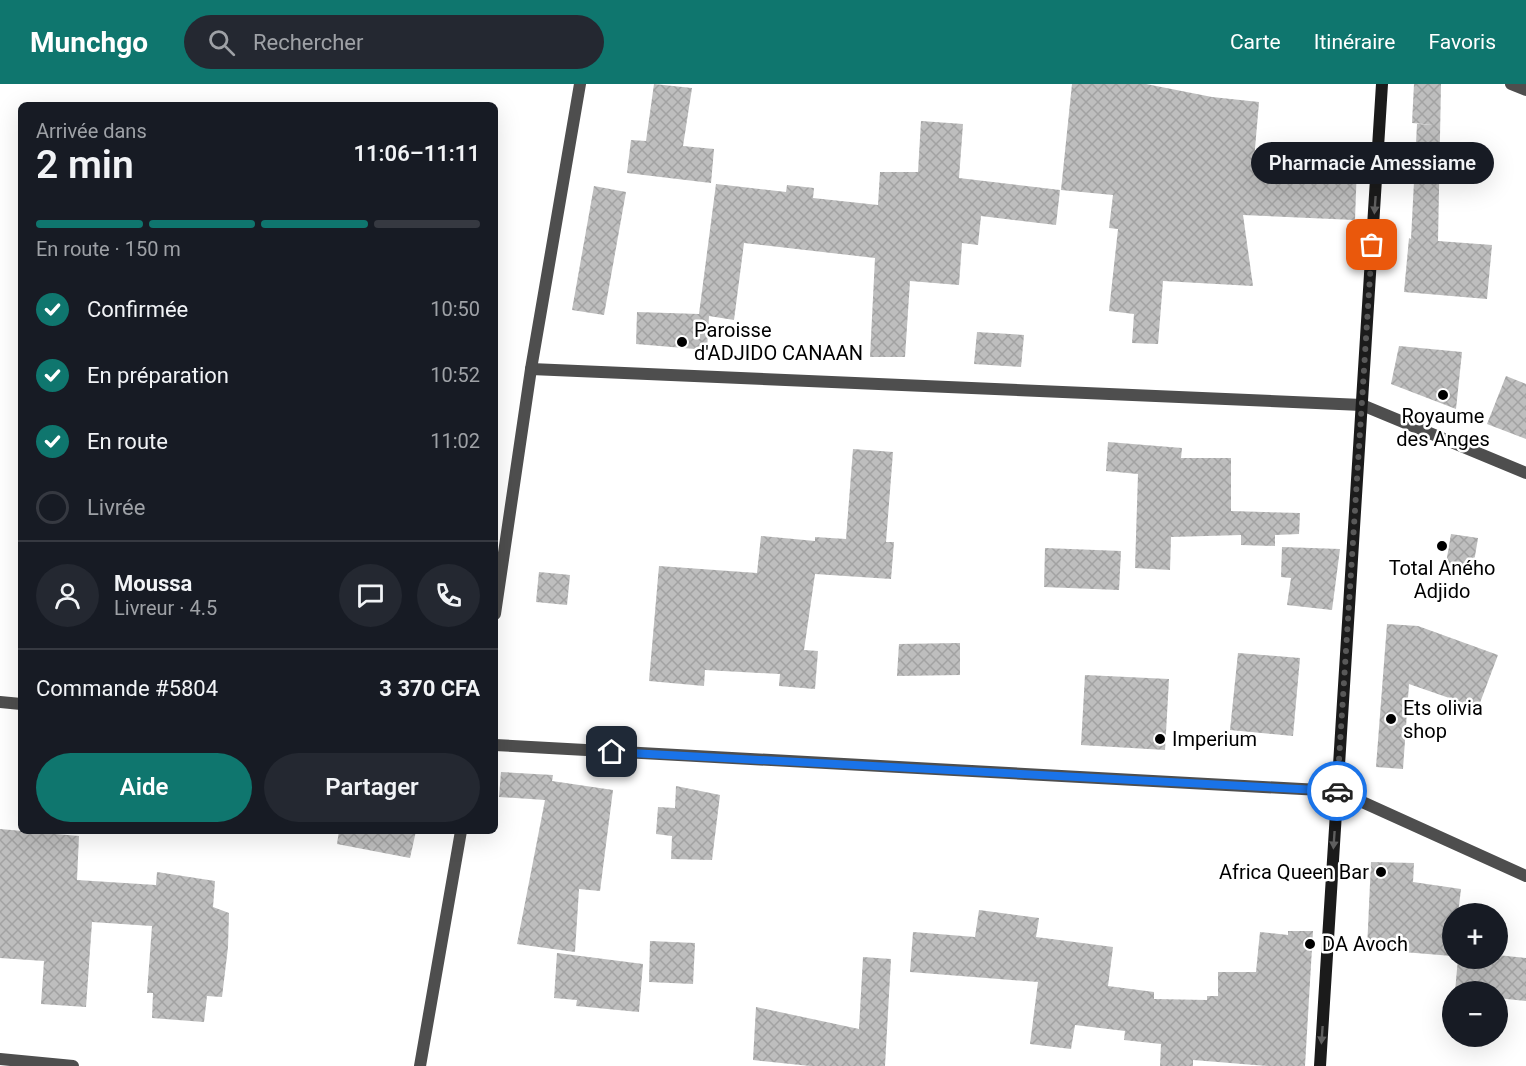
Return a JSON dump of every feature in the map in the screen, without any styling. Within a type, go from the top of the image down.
[{"type":"street","points":[[498,594],[531,369],[580,84]]},
{"type":"street","points":[[1320,1066],[1382,84]]},
{"type":"street","points":[[1511,84],[1526,90]]},
{"type":"street","points":[[531,369],[1362,405],[1526,473]]},
{"type":"street","points":[[0,702],[18,704]]},
{"type":"street","points":[[498,745],[1338,791],[1526,876]]},
{"type":"street","points":[[420,1066],[460,834]]},
{"type":"street","points":[[0,1059],[73,1066]]},
{"type":"building","points":[[654,84],[692,88],[683,146],[714,149],[711,183],[627,173],[631,140],[646,141]]},
{"type":"building","points":[[1072,84],[1146,84],[1212,97],[1259,102],[1254,160],[1357,165],[1355,220],[1243,215],[1253,286],[1163,281],[1158,344],[1132,343],[1134,314],[1109,311],[1118,229],[1109,228],[1113,195],[1061,190]]},
{"type":"building","points":[[1414,84],[1441,84],[1438,241],[1492,245],[1487,299],[1404,292],[1409,238],[1411,239],[1417,124],[1435,125],[1412,123]]},
{"type":"building","points":[[921,121],[963,124],[959,178],[1060,190],[1056,225],[981,216],[978,245],[962,243],[959,285],[910,281],[905,357],[870,357],[875,258],[744,243],[734,320],[709,316],[707,350],[636,344],[637,312],[699,314],[716,184],[786,192],[787,185],[814,188],[813,198],[878,205],[880,172],[918,172]]},
{"type":"building","points":[[594,186],[626,192],[604,315],[572,310]]},
{"type":"building","points":[[977,332],[1024,335],[1021,367],[974,364]]},
{"type":"building","points":[[1399,346],[1462,352],[1456,409],[1391,384]]},
{"type":"building","points":[[1506,376],[1526,384],[1526,439],[1487,424]]},
{"type":"building","points":[[1108,442],[1182,448],[1181,458],[1231,458],[1231,511],[1300,513],[1299,534],[1275,535],[1275,546],[1241,545],[1241,535],[1171,537],[1170,570],[1135,568],[1138,474],[1106,471]]},
{"type":"building","points":[[853,449],[893,452],[886,542],[894,542],[891,579],[815,574],[804,650],[818,651],[815,689],[779,686],[780,674],[705,670],[704,686],[649,681],[659,566],[757,573],[761,536],[815,541],[815,537],[846,539]]},
{"type":"building","points":[[1451,534],[1478,538],[1472,574],[1445,569]]},
{"type":"building","points":[[1282,547],[1340,549],[1332,610],[1287,605],[1291,578],[1281,577]]},
{"type":"building","points":[[1045,548],[1121,551],[1119,590],[1044,587]]},
{"type":"building","points":[[539,572],[570,575],[567,605],[536,602]]},
{"type":"building","points":[[1387,624],[1418,626],[1498,655],[1478,708],[1409,684],[1403,769],[1376,767]]},
{"type":"building","points":[[960,643],[960,675],[897,676],[899,644]]},
{"type":"building","points":[[1238,653],[1300,658],[1293,736],[1230,730]]},
{"type":"building","points":[[1085,675],[1169,679],[1165,750],[1081,745]]},
{"type":"building","points":[[501,772],[553,775],[552,781],[613,790],[600,891],[579,889],[575,952],[517,944],[545,800],[499,797]]},
{"type":"building","points":[[676,786],[720,795],[712,860],[671,859],[672,836],[656,834],[658,807],[675,808]]},
{"type":"building","points":[[0,829],[18,831],[18,834],[79,836],[77,880],[156,885],[157,872],[215,881],[213,907],[229,913],[228,947],[222,997],[207,996],[204,1022],[152,1018],[153,993],[147,993],[152,926],[92,922],[86,1007],[41,1004],[44,961],[0,958]]},
{"type":"building","points":[[339,834],[415,834],[410,858],[337,844]]},
{"type":"building","points":[[1371,862],[1414,863],[1413,882],[1461,889],[1459,903],[1442,903],[1442,955],[1367,949]]},
{"type":"building","points":[[979,910],[1039,918],[1036,937],[1113,947],[1108,986],[1154,992],[1154,999],[1207,1000],[1207,996],[1218,996],[1218,972],[1256,972],[1260,932],[1288,935],[1288,931],[1313,931],[1305,1066],[1267,1066],[1193,1060],[1193,1066],[1160,1066],[1161,1044],[1124,1040],[1125,1031],[1075,1025],[1071,1049],[1030,1044],[1038,982],[910,972],[913,932],[975,937]]},
{"type":"building","points":[[650,941],[695,943],[693,984],[649,982]]},
{"type":"building","points":[[557,953],[643,964],[639,1012],[576,1006],[577,1000],[554,998]]},
{"type":"building","points":[[1508,956],[1526,958],[1526,1001],[1508,999],[1508,981],[1456,981],[1457,969],[1508,969]]},
{"type":"building","points":[[863,957],[891,959],[885,1066],[810,1066],[753,1060],[756,1007],[859,1029]]},
{"type":"way so far","points":[[1337,791],[1372,245]]},
{"type":"place","name":"Pharmacie Amessiame","points":[[1372,245]]},
{"type":"place","name":"Paroisse d'ADJIDO CANAAN","points":[[682,342]]},
{"type":"place","name":"Royaume des Anges","points":[[1443,395]]},
{"type":"place","name":"Total Aného Adjido","points":[[1442,546]]},
{"type":"place","name":"Ets olivia shop","points":[[1391,719]]},
{"type":"place","name":"Imperium","points":[[1160,739]]},
{"type":"place","name":"Africa Queen Bar","points":[[1381,872]]},
{"type":"place","name":"DA Avoch","points":[[1310,944]]},
{"type":"route","points":[[612,752],[1337,791]]}]
